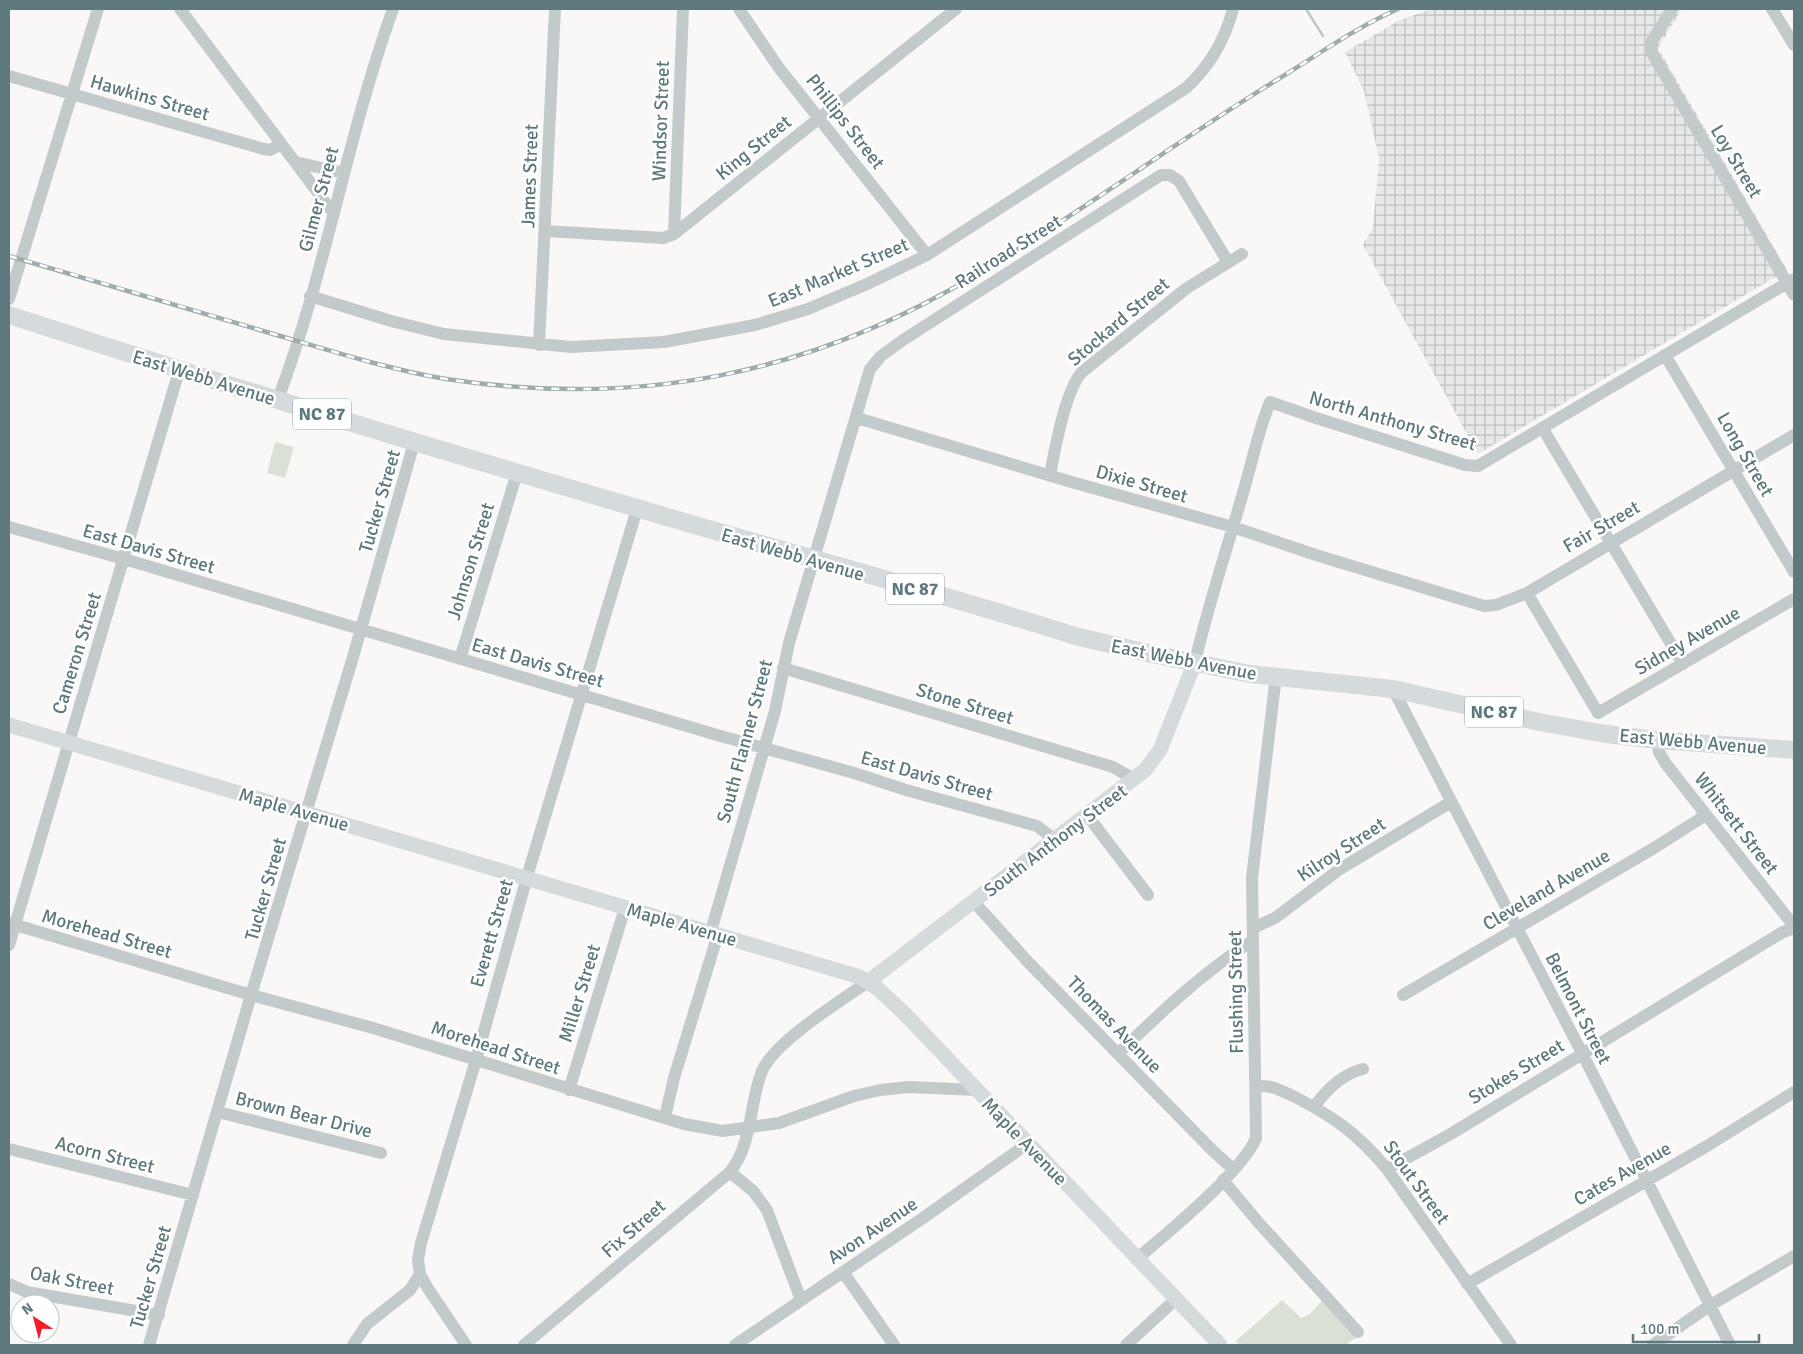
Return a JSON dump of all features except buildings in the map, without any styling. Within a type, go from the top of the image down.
[{"type":"highway","name":"East Webb Avenue","points":[[9,315],[179,371],[278,399],[414,443],[1075,636],[1196,662],[1276,676],[1393,690],[1540,723],[1657,740],[1794,750]]},
{"type":"main road","name":"South Anthony Street","points":[[869,982],[1146,770],[1160,750],[1196,662]]},
{"type":"main road","name":"Maple Avenue","points":[[9,725],[527,877],[625,908],[851,973],[869,982],[904,1013],[1220,1345]]},
{"type":"street","points":[[9,299],[98,9]]},
{"type":"street","points":[[180,9],[280,145],[334,214]]},
{"type":"street","name":"Gilmer Street","points":[[278,399],[310,296],[344,173],[393,9]]},
{"type":"street","name":"James Street","points":[[539,345],[546,231],[555,9]]},
{"type":"street","name":"Windsor Street","points":[[674,234],[683,9]]},
{"type":"street","name":"Phillips Street","points":[[739,9],[779,68],[927,255]]},
{"type":"street","name":"King Street","points":[[674,234],[956,9]]},
{"type":"street","name":"East Market Street","points":[[310,296],[420,329],[469,338],[571,347],[664,342],[755,325],[808,309],[867,284],[927,255],[1186,88],[1216,53],[1233,9]]},
{"type":"street","name":"Loy Street","points":[[1672,9],[1654,36],[1651,46],[1654,57],[1791,281],[1794,295]]},
{"type":"street","points":[[1772,9],[1794,45]]},
{"type":"street","name":"Hawkins Street","points":[[9,76],[264,149],[270,150],[280,145]]},
{"type":"street","points":[[295,162],[344,173]]},
{"type":"street","name":"Railroad Street","points":[[874,364],[881,356],[925,326],[1158,177],[1174,176],[1179,181],[1228,262]]},
{"type":"street","points":[[546,231],[663,238],[674,234]]},
{"type":"street","name":"Stockard Street","points":[[1050,475],[1057,441],[1074,384],[1079,375],[1168,302],[1242,254]]},
{"type":"street","name":"North Anthony Street","points":[[1196,662],[1212,597],[1270,402],[1470,466],[1484,463],[1791,281]]},
{"type":"street","name":"Long Street","points":[[1665,355],[1794,572]]},
{"type":"street","name":"South Flanner Street","points":[[665,1117],[674,1078],[776,711],[783,668],[870,369],[874,364]]},
{"type":"street","name":"Cameron Street","points":[[9,945],[12,924],[124,559],[179,371]]},
{"type":"street","name":"Dixie Street","points":[[857,418],[1233,527],[1418,585]]},
{"type":"street","points":[[1543,429],[1683,664]]},
{"type":"street","name":"Fair Street","points":[[1418,585],[1490,606],[1527,593],[1794,435]]},
{"type":"street","name":"Tucker Street","points":[[149,1345],[251,995],[361,630],[414,443]]},
{"type":"street","name":"Johnson Street","points":[[460,659],[517,473]]},
{"type":"street","name":"Everett Street","points":[[420,1274],[418,1260],[421,1243],[476,1060],[527,877],[637,509]]},
{"type":"street","name":"East Davis Street","points":[[9,528],[124,559],[717,735],[765,747],[1037,826],[1054,839]]},
{"type":"street","points":[[1527,593],[1598,714]]},
{"type":"street","name":"Sidney Avenue","points":[[1598,714],[1794,599]]},
{"type":"street","name":"Stone Street","points":[[783,668],[1120,769],[1132,781]]},
{"type":"street","name":"Flushing Street","points":[[1138,1258],[1223,1180],[1248,1154],[1256,1138],[1257,1086],[1252,941],[1254,928],[1252,878],[1276,676]]},
{"type":"street","name":"Belmont Street","points":[[1393,690],[1582,1053],[1645,1181],[1730,1345]]},
{"type":"street","name":"East Webb Avenue","points":[[1592,731],[1598,714]]},
{"type":"street","name":"Whitsett Street","points":[[1657,740],[1659,752],[1666,764],[1794,927]]},
{"type":"street","name":"Kilroy Street","points":[[1254,928],[1276,918],[1340,869],[1451,802]]},
{"type":"street","points":[[1087,815],[1148,895]]},
{"type":"street","name":"Cleveland Avenue","points":[[1403,994],[1706,815]]},
{"type":"street","name":"Thomas Avenue","points":[[974,902],[997,929],[1118,1054],[1233,1169]]},
{"type":"street","name":"Miller Street","points":[[569,1090],[625,908]]},
{"type":"street","name":"Morehead Street","points":[[12,924],[251,995],[373,1028],[684,1124],[723,1131],[778,1123],[847,1098],[880,1090],[909,1087],[976,1090]]},
{"type":"street","name":"Stokes Street","points":[[1387,1170],[1449,1135],[1582,1053],[1794,927]]},
{"type":"street","points":[[1118,1054],[1171,1003],[1232,954],[1252,941]]},
{"type":"street","name":"Fix Street","points":[[524,1345],[730,1172],[742,1153],[761,1074],[771,1057],[833,1006],[869,982]]},
{"type":"street","points":[[1315,1106],[1325,1092],[1349,1073],[1363,1069]]},
{"type":"street","name":"Stout Street","points":[[1257,1086],[1274,1086],[1315,1106],[1351,1131],[1387,1170],[1511,1345]]},
{"type":"street","name":"Cates Avenue","points":[[1467,1284],[1794,1092]]},
{"type":"street","name":"Brown Bear Drive","points":[[218,1112],[381,1153]]},
{"type":"street","name":"Avon Avenue","points":[[735,1345],[985,1176],[1027,1144]]},
{"type":"street","name":"Acorn Street","points":[[9,1149],[193,1195]]},
{"type":"street","points":[[730,1172],[753,1191],[768,1210],[801,1300]]},
{"type":"street","points":[[1223,1180],[1258,1222],[1358,1332]]},
{"type":"street","points":[[1653,1345],[1709,1306],[1794,1256]]},
{"type":"street","points":[[843,1272],[894,1345]]},
{"type":"street","points":[[353,1345],[367,1324],[410,1290],[420,1274],[466,1345]]},
{"type":"street","name":"Oak Street","points":[[9,1284],[27,1292],[159,1315]]},
{"type":"street","points":[[1126,1345],[1176,1299]]},
{"type":"shaded area","points":[[1431,9],[1682,9],[1658,48],[1787,270],[1478,454],[1363,245],[1373,228],[1379,158],[1364,91],[1345,52],[1398,21]]},
{"type":"shaded area","points":[[275,442],[294,447],[285,478],[267,473]]},
{"type":"shaded area","points":[[1325,1297],[1358,1336],[1346,1345],[1239,1345],[1236,1341],[1282,1300],[1301,1318],[1310,1314]]},
{"type":"waterway","points":[[1306,9],[1323,36]]},
{"type":"railway","points":[[9,256],[358,359],[446,379],[517,387],[587,389],[654,385],[720,375],[785,359],[849,338],[913,309],[976,275],[1353,32],[1398,9]]}]
